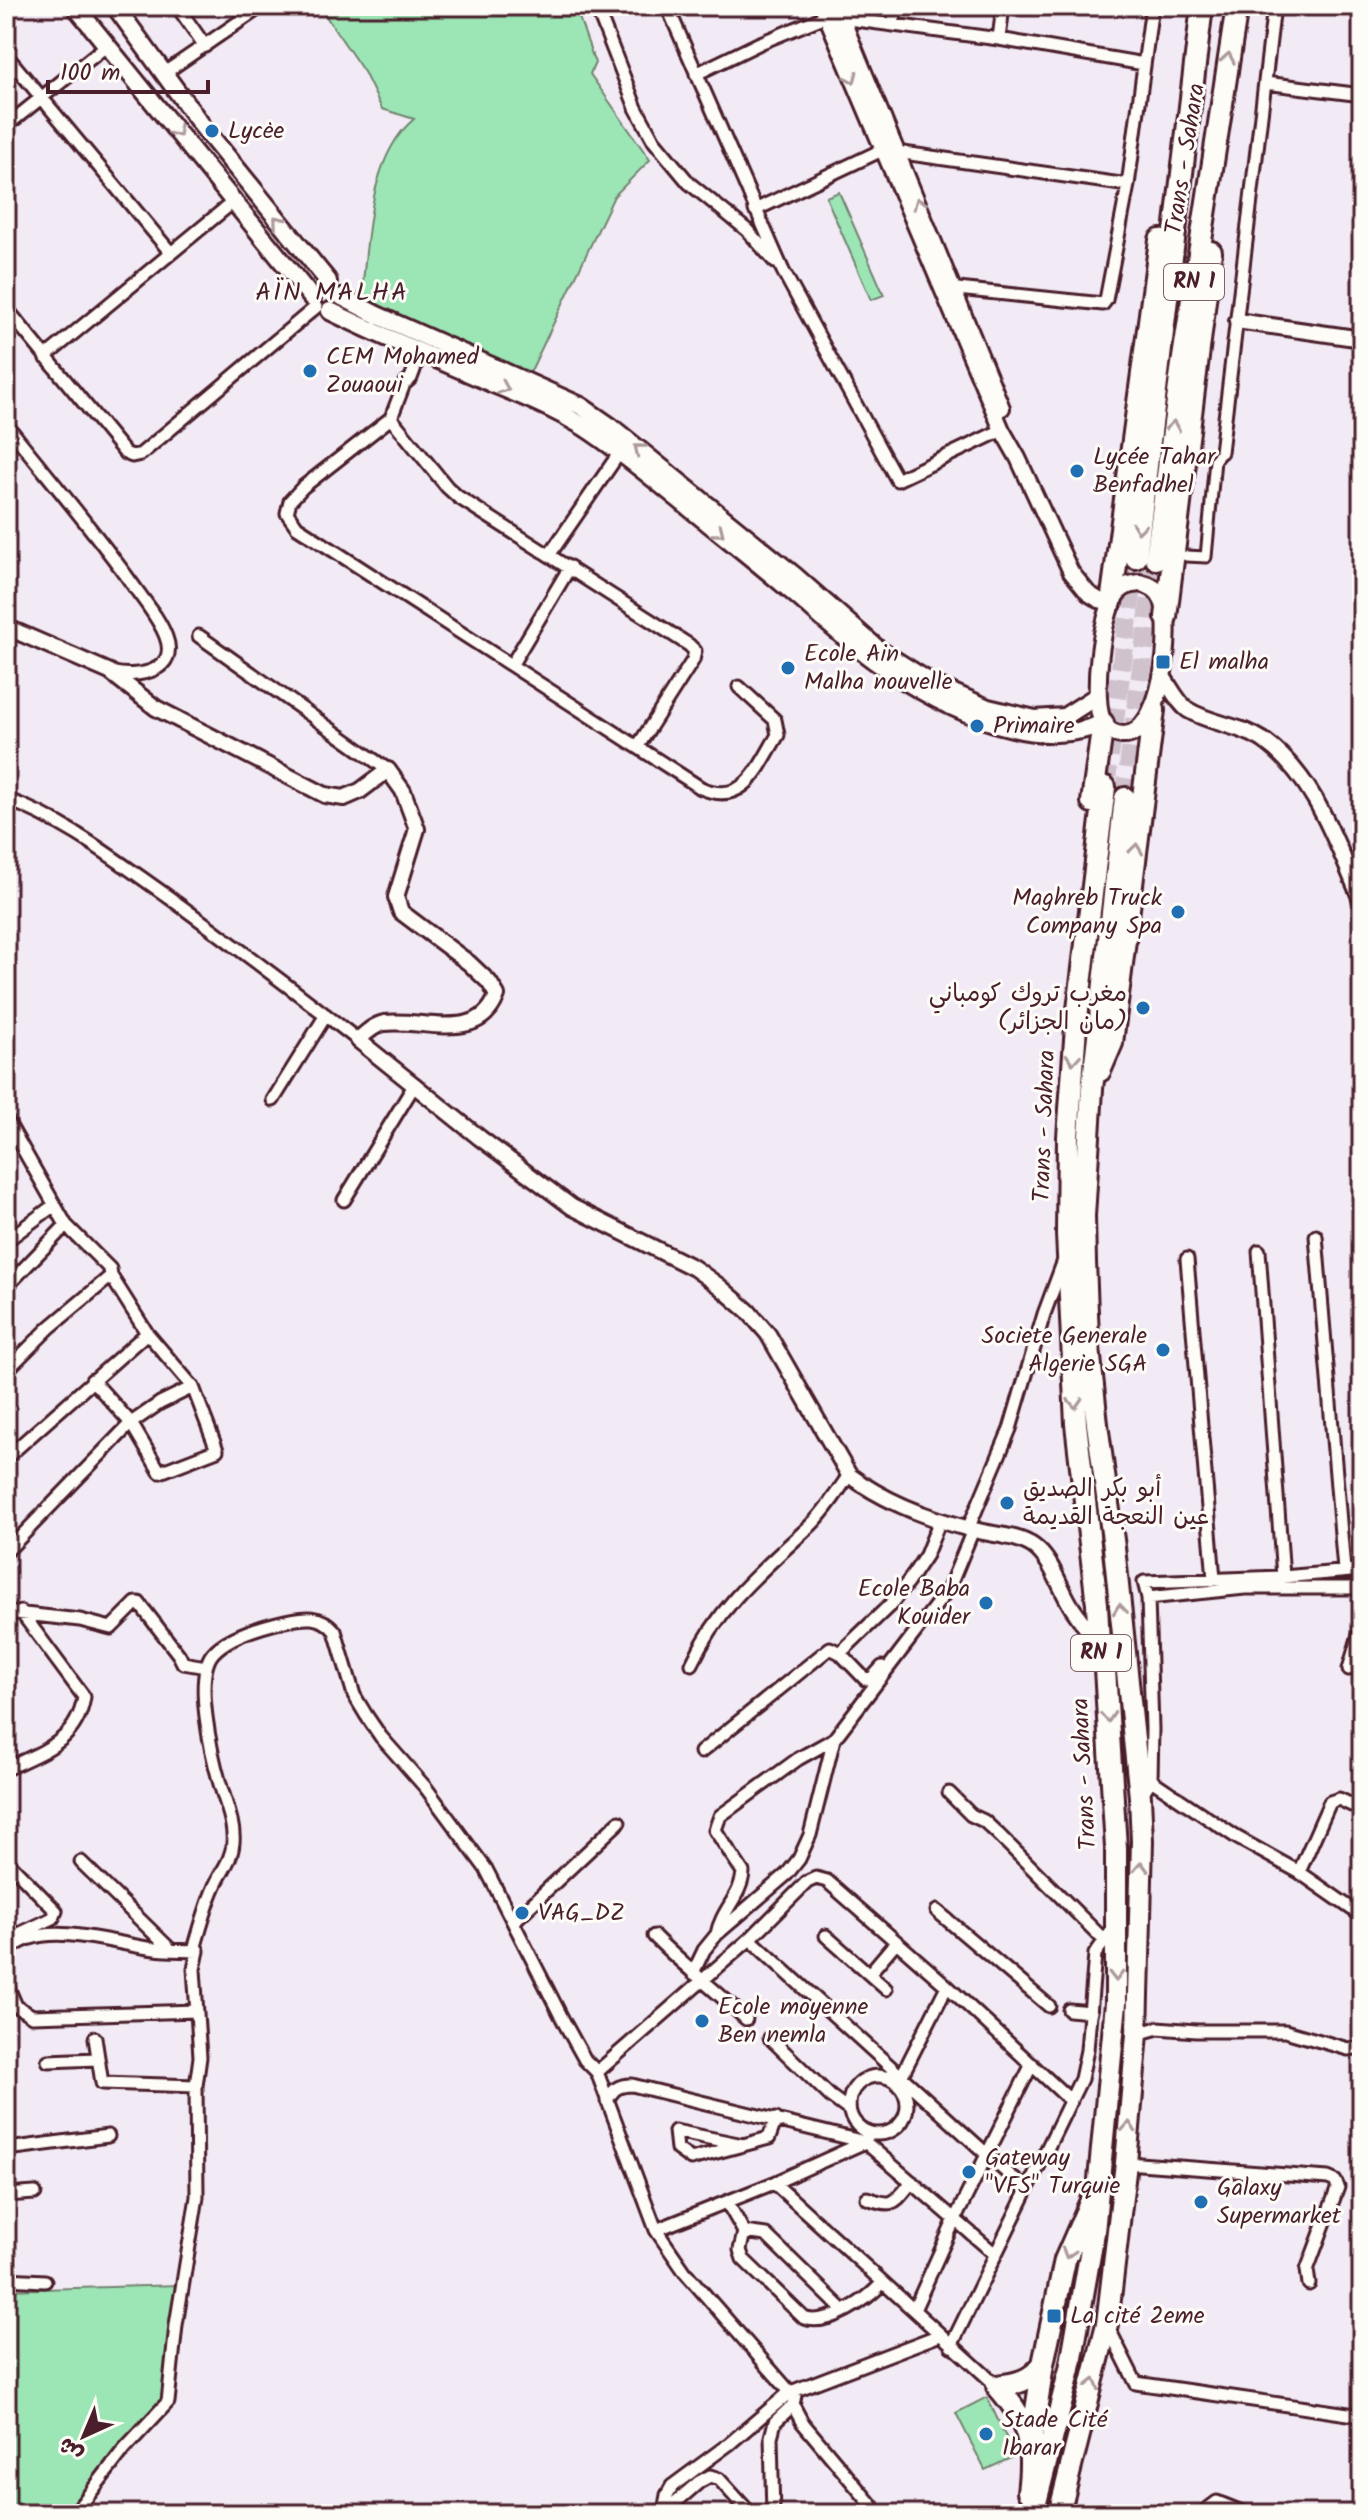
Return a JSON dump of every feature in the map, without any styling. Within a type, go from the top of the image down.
[{"type":"highway","name":"Trans - Sahara","points":[[1202,6],[1146,558],[1237,6]]},
{"type":"highway","points":[[1111,603],[1159,246],[1195,56]]},
{"type":"highway","points":[[1166,617],[1208,283],[1222,96]]},
{"type":"highway","points":[[1092,1089],[1112,1043],[1154,710]]},
{"type":"highway","points":[[1076,1026],[1069,976],[1103,723]]},
{"type":"highway","name":"Trans - Sahara","points":[[1033,2514],[1070,2369],[1094,2232],[1116,2003],[1110,1932],[1116,1848],[1105,1669],[1099,1645],[1076,1424],[1068,1251],[1068,1137],[1076,1026],[1105,787]]},
{"type":"highway","name":"Trans - Sahara","points":[[1060,2513],[1107,2324],[1137,2034],[1146,1789],[1088,1338],[1084,1216],[1092,1089],[1125,798]]},
{"type":"highway","points":[[1025,2514],[1043,2364],[1065,2260],[1099,2181]]},
{"type":"highway","points":[[1031,2447],[1019,2414],[997,2386],[1026,2380],[1037,2373],[1043,2364]]},
{"type":"main road","points":[[75,6],[319,305],[543,405],[583,426],[620,452],[785,585],[850,642],[903,680],[958,708],[1020,729],[1072,732],[1103,723]]},
{"type":"main road","points":[[115,6],[163,74],[273,215],[328,281],[338,286],[342,297],[339,306],[319,305]]},
{"type":"main road","points":[[319,305],[316,285],[328,281]]},
{"type":"main road","points":[[342,297],[581,406],[795,576],[879,650],[933,684],[988,708],[1035,719],[1064,717],[1097,696]]},
{"type":"main road","points":[[1127,585],[1149,585],[1162,596],[1166,617],[1162,675],[1154,710],[1145,725],[1130,734],[1119,735],[1109,731],[1103,723],[1097,696],[1111,603],[1127,585]]},
{"type":"street","points":[[177,6],[205,46]]},
{"type":"street","points":[[163,74],[262,6]]},
{"type":"street","points":[[596,6],[636,108],[654,141],[689,183],[747,230],[783,271]]},
{"type":"street","points":[[667,6],[783,271],[897,480],[1002,430]]},
{"type":"street","points":[[893,25],[896,6]]},
{"type":"street","points":[[999,39],[1003,6]]},
{"type":"street","points":[[947,287],[1103,304],[1106,300],[1128,185],[1152,6]]},
{"type":"street","points":[[1186,556],[1206,557],[1215,460],[1221,452],[1274,6]]},
{"type":"street","points":[[696,74],[832,11],[893,25],[999,39],[1144,64]]},
{"type":"street","points":[[832,11],[882,150],[1010,427],[1018,458]]},
{"type":"street","points":[[832,11],[898,152],[1002,430],[1071,572],[1088,593],[1111,603]]},
{"type":"street","points":[[6,126],[106,46]]},
{"type":"street","points":[[6,55],[171,253]]},
{"type":"street","points":[[1265,83],[1362,95]]},
{"type":"street","points":[[755,210],[882,150],[1128,185]]},
{"type":"street","points":[[45,357],[233,202]]},
{"type":"street","points":[[6,308],[125,453],[132,456],[141,454],[319,305]]},
{"type":"street","points":[[1237,321],[1362,339]]},
{"type":"street","points":[[419,351],[411,378],[404,384],[391,418],[303,487],[290,501],[287,513],[297,527],[701,788],[717,795],[730,794],[750,779],[778,735],[775,720],[739,687]]},
{"type":"street","points":[[391,418],[458,497],[695,651],[693,660],[638,746]]},
{"type":"street","points":[[6,424],[123,571],[159,623],[167,639],[168,651],[157,669],[130,676],[110,672],[6,627]]},
{"type":"street","points":[[550,554],[620,452]]},
{"type":"street","points":[[512,664],[570,567]]},
{"type":"street","points":[[199,636],[388,770],[403,791],[417,829],[396,897],[401,912],[469,963],[489,982],[497,995],[491,1011],[482,1019],[466,1024],[383,1023],[358,1040]]},
{"type":"street","points":[[110,672],[156,708],[325,795],[344,798],[360,791],[388,770]]},
{"type":"street","points":[[1162,675],[1185,707],[1245,730],[1264,741],[1302,779],[1317,803],[1362,902]]},
{"type":"street","points":[[6,799],[95,845],[326,1015],[572,1207],[694,1268],[719,1286],[748,1311],[768,1334],[849,1475],[870,1490],[940,1520],[1021,1540],[1035,1547],[1051,1568],[1071,1608],[1099,1645]]},
{"type":"street","points":[[273,1100],[326,1015]]},
{"type":"street","points":[[344,1200],[415,1084]]},
{"type":"street","points":[[6,1119],[66,1225],[104,1261],[147,1333],[193,1387],[218,1447],[160,1472],[131,1423],[92,1380]]},
{"type":"street","points":[[6,1223],[9,1239],[53,1206]]},
{"type":"street","points":[[6,1287],[66,1225]]},
{"type":"street","points":[[1316,1236],[1344,1570]]},
{"type":"street","points":[[717,1934],[719,1921],[743,1881],[743,1872],[715,1830],[715,1824],[720,1816],[798,1759],[834,1739],[949,1588],[1010,1429],[1044,1314],[1068,1251]]},
{"type":"street","points":[[1259,1251],[1283,1577]]},
{"type":"street","points":[[1187,1259],[1214,1579]]},
{"type":"street","points":[[6,1371],[49,1328],[111,1276]]},
{"type":"street","points":[[6,1458],[147,1333]]},
{"type":"street","points":[[6,1552],[131,1423],[160,1403],[193,1387]]},
{"type":"street","points":[[692,1664],[705,1635],[722,1611],[778,1552],[814,1522],[849,1475]]},
{"type":"street","points":[[840,1653],[890,1605],[908,1582],[926,1555],[940,1520]]},
{"type":"street","points":[[1362,1570],[1283,1577],[1144,1582],[1148,1598],[1152,1729],[1146,1789],[1299,1872],[1362,1916]]},
{"type":"street","points":[[1148,1598],[1245,1588],[1362,1588]]},
{"type":"street","points":[[6,1612],[80,1620],[111,1628],[139,1603],[153,1618],[183,1663],[206,1667]]},
{"type":"street","points":[[6,1769],[48,1749],[69,1734],[82,1712],[84,1697],[21,1612]]},
{"type":"street","points":[[74,2514],[125,2448],[168,2402],[176,2325],[197,2197],[196,2086],[200,2057],[194,1969],[198,1951],[195,1946],[214,1887],[232,1853],[234,1838],[213,1760],[206,1708],[206,1667],[212,1654],[233,1639],[273,1623],[305,1616],[329,1624],[335,1631],[354,1695],[366,1715],[426,1788],[486,1869],[565,2024],[585,2060],[597,2072],[656,2230],[685,2272],[793,2391],[793,2405],[802,2422],[879,2514]]},
{"type":"street","points":[[701,1752],[830,1648],[840,1653],[862,1678],[868,1679],[924,1624]]},
{"type":"street","points":[[1349,1669],[1362,1624]]},
{"type":"street","points":[[699,1976],[704,1950],[717,1934],[787,1874],[799,1859],[810,1835],[834,1739]]},
{"type":"street","points":[[949,1793],[1110,1932],[1095,1954],[1091,2012],[1081,2079],[951,2346]]},
{"type":"street","points":[[1299,1872],[1330,1802],[1339,1799],[1362,1810]]},
{"type":"street","points":[[513,1922],[619,1822]]},
{"type":"street","points":[[6,1860],[56,1911],[53,1918],[6,1940]]},
{"type":"street","points":[[81,1862],[171,1950]]},
{"type":"street","points":[[597,2072],[699,1976],[750,1939],[807,1882],[816,1878],[827,1881],[1071,2101]]},
{"type":"street","points":[[937,1911],[1049,2006]]},
{"type":"street","points":[[6,1953],[21,1940],[52,1933],[198,1951]]},
{"type":"street","points":[[654,1936],[685,1968],[699,1976],[746,2019]]},
{"type":"street","points":[[826,1936],[886,1989]]},
{"type":"street","points":[[750,1939],[900,2080],[988,2153],[1025,2189]]},
{"type":"street","points":[[869,1974],[896,1942]]},
{"type":"street","points":[[6,1983],[16,2006],[32,2016],[197,2011]]},
{"type":"street","points":[[656,2230],[774,2183],[902,2123],[908,2106],[900,2080],[947,1986]]},
{"type":"street","points":[[1069,2010],[1091,2012]]},
{"type":"street","points":[[1137,2034],[1158,2028],[1285,2031],[1348,2049],[1362,2047]]},
{"type":"street","points":[[95,2038],[100,2081],[105,2084],[196,2086]]},
{"type":"street","points":[[770,2038],[830,2096],[849,2110]]},
{"type":"street","points":[[48,2061],[97,2059]]},
{"type":"street","points":[[914,2310],[1032,2064]]},
{"type":"street","points":[[900,2080],[867,2077],[852,2090],[849,2110],[853,2120],[912,2182],[995,2254]]},
{"type":"street","points":[[607,2101],[612,2091],[621,2085],[632,2085],[867,2137]]},
{"type":"street","points":[[743,2145],[675,2131],[677,2149],[691,2159],[743,2145],[769,2138],[776,2119]]},
{"type":"street","points":[[6,2145],[15,2148],[108,2136]]},
{"type":"street","points":[[1126,2163],[1335,2181],[1338,2187],[1307,2270],[1309,2284]]},
{"type":"street","points":[[867,2198],[886,2205],[894,2203],[912,2182]]},
{"type":"street","points":[[774,2183],[997,2386]]},
{"type":"street","points":[[6,2195],[35,2193]]},
{"type":"street","points":[[727,2202],[744,2232],[740,2250],[743,2259],[804,2318],[814,2321],[855,2307],[883,2282]]},
{"type":"street","points":[[744,2232],[766,2235],[844,2311]]},
{"type":"street","points":[[6,2279],[45,2281]]},
{"type":"street","points":[[1107,2324],[1136,2383],[1362,2416]]},
{"type":"street","points":[[663,2513],[672,2486],[793,2391],[940,2335]]},
{"type":"street","points":[[773,2514],[771,2437],[775,2422],[793,2405]]},
{"type":"street","points":[[663,2513],[710,2476],[719,2479],[751,2514]]},
{"type":"street","points":[[1201,2514],[1218,2508],[1247,2514]]},
{"type":"street","points":[[1060,2513],[1083,2514]]},
{"type":"green space","points":[[319,6],[575,6],[595,63],[590,74],[650,160],[614,196],[529,375],[361,302],[368,229],[378,179],[399,136],[414,119],[382,109],[364,72]]},
{"type":"green space","points":[[839,192],[884,295],[871,300],[826,197]]},
{"type":"green space","points":[[180,2285],[162,2403],[127,2439],[68,2514],[6,2514],[6,2290]]},
{"type":"green space","name":"Stade Cité Ibarar","points":[[987,2397],[1015,2456],[985,2470],[956,2413]]},
{"type":"tunnel","points":[[1105,787],[1136,558]]},
{"type":"tunnel","points":[[1125,798],[1156,559]]},
{"type":"place","name":"Lycėe","points":[[212,131]]},
{"type":"place","name":"CEM Mohamed Zouaoui","points":[[310,371]]},
{"type":"place","name":"Lycée Tahar Benfadhel","points":[[1077,471]]},
{"type":"place","name":"El malha","points":[[1163,662]]},
{"type":"place","name":"Ecole Ain Malha nouvelle","points":[[788,668]]},
{"type":"place","name":"Primaire","points":[[977,726]]},
{"type":"place","name":"Maghreb Truck Company Spa","points":[[1178,912]]},
{"type":"place","name":"مغرب تروك كومباني (مان الجزائر)","points":[[1143,1008]]},
{"type":"place","name":"Societe Generale Algerie SGA","points":[[1163,1350]]},
{"type":"place","name":"أبو بكر الصديق عين النعجة القديمة","points":[[1007,1503]]},
{"type":"place","name":"Ecole Baba Kouider","points":[[986,1603]]},
{"type":"place","name":"VAG_DZ","points":[[522,1913]]},
{"type":"place","name":"Ecole moyenne Ben nemla","points":[[702,2021]]},
{"type":"place","name":"Gateway \"VFS\" Turquie","points":[[969,2172]]},
{"type":"place","name":"Galaxy Supermarket","points":[[1201,2202]]},
{"type":"place","name":"La cité 2eme","points":[[1054,2316]]},
{"type":"place","name":"Stade Cité Ibarar","points":[[986,2434]]},
{"type":"district","name":"AÏN MALHA","points":[[332,293]]}]
